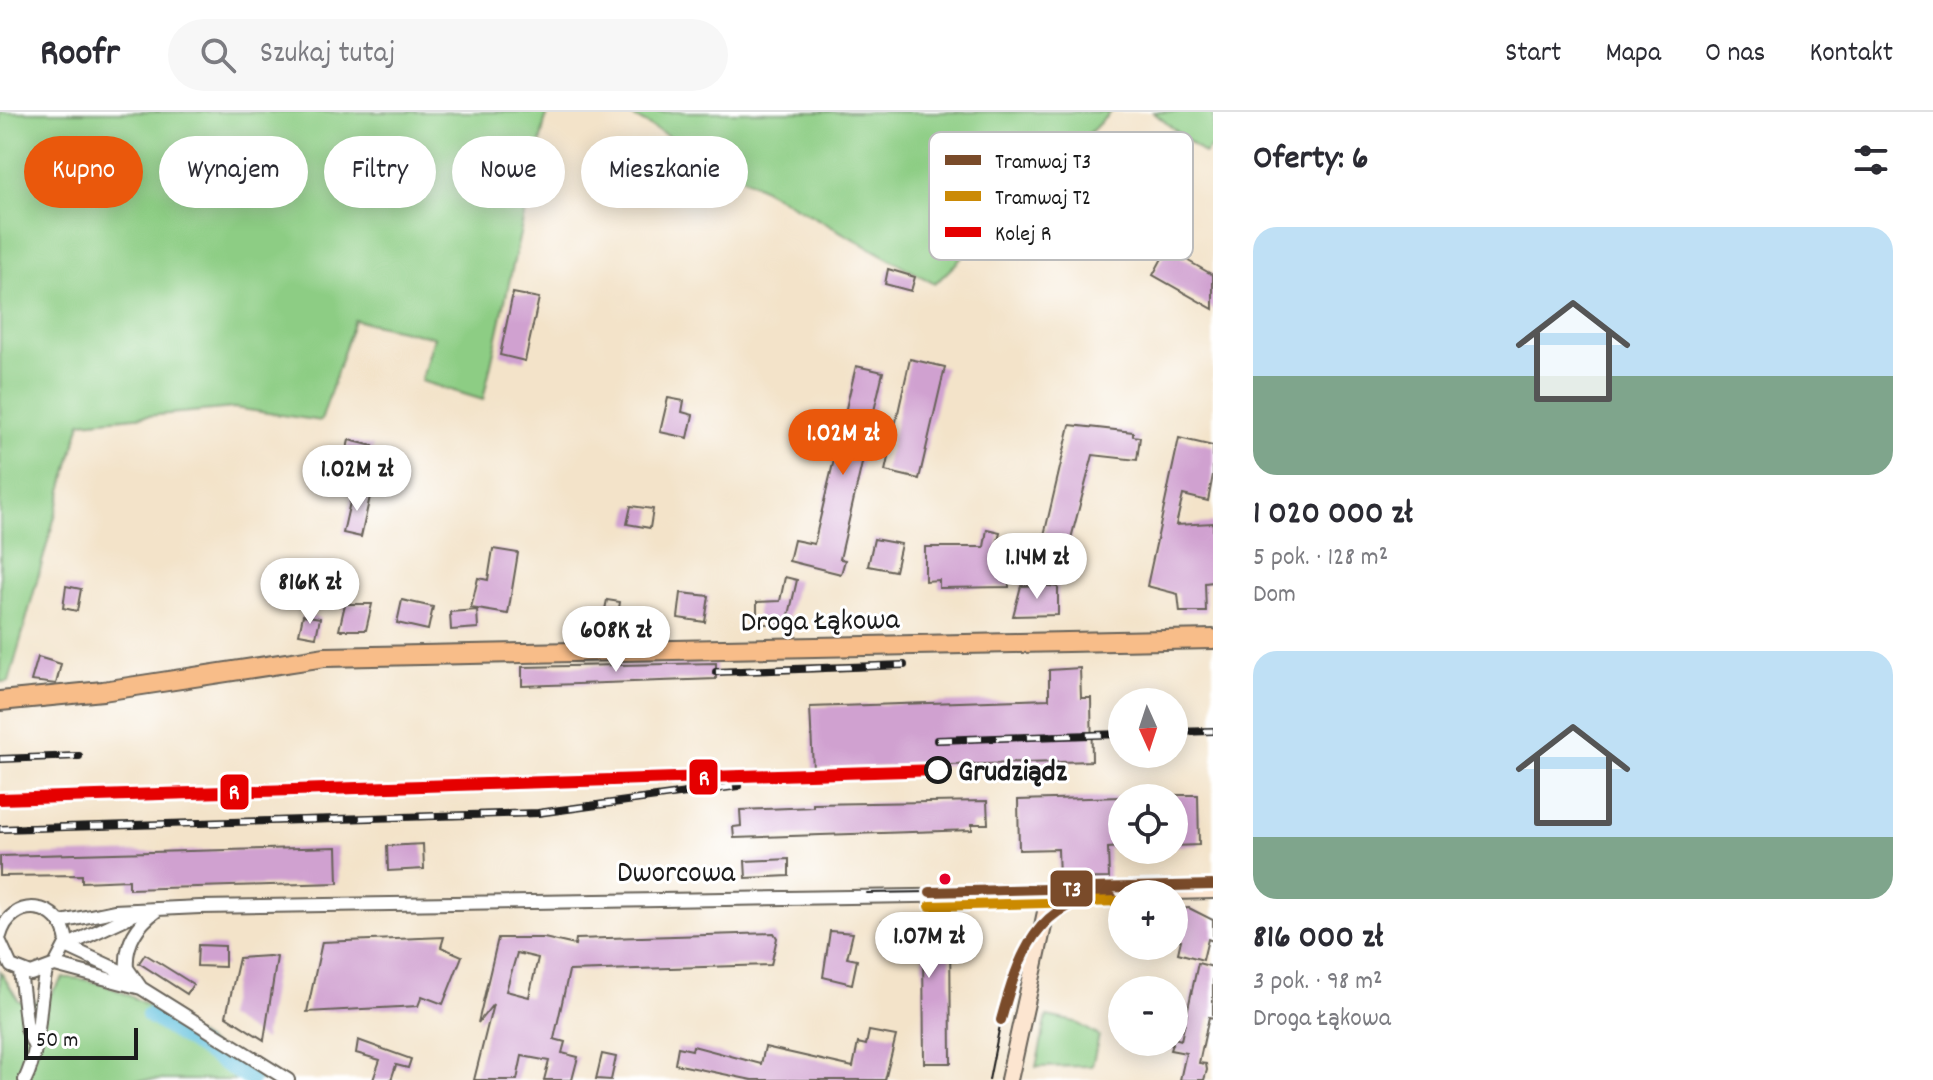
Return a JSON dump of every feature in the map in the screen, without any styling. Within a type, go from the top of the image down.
[{"type":"main road","name":"Droga Łąkowa","points":[[0,701],[90,693],[325,657],[1213,639]]},
{"type":"street","name":"Dworcowa","points":[[61,922],[114,911],[158,909],[658,898],[801,900],[1213,890]]},
{"type":"street","points":[[1013,1079],[1050,894]]},
{"type":"street","points":[[0,936],[3,922],[19,910],[30,907],[52,912],[61,922],[66,946],[51,968],[35,1048],[25,1080]]},
{"type":"street","points":[[158,909],[136,929],[129,944],[126,960],[131,976],[141,988],[288,1080]]},
{"type":"street","name":"Dworcowa","points":[[66,946],[140,912]]},
{"type":"street","points":[[66,946],[131,976]]},
{"type":"street","points":[[1,950],[20,971],[27,1029],[35,1048]]},
{"type":"street","points":[[20,971],[51,968],[141,988]]},
{"type":"green space","points":[[0,112],[547,112],[542,136],[452,136],[452,208],[526,208],[483,400],[421,381],[434,337],[354,320],[321,421],[234,408],[81,422],[9,682],[0,682]]},
{"type":"green space","points":[[625,112],[1111,112],[1091,132],[929,132],[929,260],[960,260],[935,284],[748,180],[748,136],[668,136]]},
{"type":"green space","points":[[1153,112],[1213,112],[1213,146],[1204,154],[1193,145],[1193,132],[1177,132]]},
{"type":"green space","points":[[0,971],[19,1001],[45,1001],[63,978],[85,980],[111,988],[167,1016],[265,1080],[0,1080]]},
{"type":"green space","points":[[1047,1016],[1075,1022],[1099,1036],[1092,1066],[1036,1067]]},
{"type":"building","points":[[1161,260],[1186,260],[1213,275],[1213,309],[1153,275]]},
{"type":"building","points":[[888,269],[915,277],[911,291],[885,284]]},
{"type":"building","points":[[513,293],[539,298],[525,361],[500,355]]},
{"type":"building","points":[[910,359],[945,367],[919,479],[885,471]]},
{"type":"building","points":[[856,366],[883,372],[840,559],[845,560],[841,574],[789,561],[794,540],[814,544]]},
{"type":"building","points":[[668,398],[684,401],[682,412],[693,415],[688,438],[660,432]]},
{"type":"building","points":[[1070,425],[1133,432],[1133,436],[1140,437],[1137,460],[1093,455],[1068,550],[1042,544]]},
{"type":"building","points":[[1179,438],[1213,446],[1213,475],[1208,501],[1183,495],[1176,525],[1213,523],[1213,582],[1205,583],[1206,612],[1180,612],[1178,594],[1147,586]]},
{"type":"building","points":[[349,440],[373,446],[368,467],[344,462]]},
{"type":"building","points":[[353,489],[371,492],[361,537],[343,533]]},
{"type":"building","points":[[631,506],[653,509],[650,528],[627,524]]},
{"type":"building","points":[[987,529],[1000,532],[997,546],[1008,546],[1009,587],[939,588],[939,580],[925,581],[925,547],[984,547]]},
{"type":"building","points":[[874,539],[901,544],[895,571],[868,566]]},
{"type":"building","points":[[493,549],[518,553],[508,614],[471,608],[478,578],[488,580]]},
{"type":"building","points":[[785,577],[797,580],[787,624],[757,624],[757,602],[780,601]]},
{"type":"building","points":[[66,586],[81,589],[77,611],[63,608]]},
{"type":"building","points":[[1021,586],[1058,587],[1058,615],[1013,616]]},
{"type":"building","points":[[681,593],[709,596],[705,622],[678,618]]},
{"type":"building","points":[[402,600],[433,607],[428,630],[397,623]]},
{"type":"building","points":[[607,600],[620,602],[616,627],[602,624]]},
{"type":"building","points":[[345,604],[372,604],[366,630],[339,630]]},
{"type":"building","points":[[477,610],[478,628],[451,630],[450,612]]},
{"type":"building","points":[[303,615],[320,618],[316,637],[299,634]]},
{"type":"building","points":[[38,657],[61,664],[56,684],[31,681]]},
{"type":"building","points":[[716,663],[716,679],[522,686],[522,667]]},
{"type":"building","points":[[1080,668],[1081,698],[1091,698],[1092,761],[813,769],[810,707],[1049,699],[1049,670]]},
{"type":"building","points":[[1188,795],[1198,795],[1199,845],[1188,845]]},
{"type":"building","points":[[1108,797],[1109,878],[1059,879],[1058,849],[1019,850],[1018,800]]},
{"type":"building","points":[[987,801],[988,824],[972,824],[972,830],[734,838],[733,827],[741,826],[740,810],[813,807],[813,804]]},
{"type":"building","points":[[423,844],[424,869],[388,871],[387,846]]},
{"type":"building","points":[[337,847],[338,883],[129,889],[129,880],[82,882],[82,875],[0,876],[0,856]]},
{"type":"building","points":[[789,859],[789,876],[746,878],[745,861]]},
{"type":"building","points":[[1188,908],[1213,920],[1213,941],[1208,939],[1203,960],[1188,956]]},
{"type":"building","points":[[937,920],[937,927],[950,927],[951,1063],[924,1063],[923,947],[883,947],[882,921]]},
{"type":"building","points":[[830,931],[853,933],[847,958],[857,960],[852,984],[823,977]]},
{"type":"building","points":[[774,933],[777,938],[771,965],[569,971],[554,1039],[565,1042],[562,1053],[578,1057],[572,1080],[544,1080],[549,1061],[522,1056],[517,1080],[474,1080],[493,1004],[478,1023],[498,938],[544,938],[575,945],[576,939]],"holes":[[[517,953],[538,958],[529,997],[506,991]]]},
{"type":"building","points":[[444,937],[441,947],[462,956],[443,1004],[422,996],[418,1006],[307,1012],[322,942]]},
{"type":"building","points":[[198,945],[225,946],[225,967],[197,966]]},
{"type":"building","points":[[145,954],[193,984],[187,994],[139,963]]},
{"type":"building","points":[[277,957],[264,1040],[226,1016],[239,958]]},
{"type":"building","points":[[1198,963],[1213,967],[1213,1018],[1209,1017],[1199,1063],[1206,1064],[1204,1080],[1180,1080],[1185,1056],[1188,1056],[1188,1008]]},
{"type":"building","points":[[869,1031],[896,1036],[885,1080],[752,1080],[675,1064],[678,1047],[692,1050],[693,1046],[761,1064],[765,1047],[853,1067],[858,1043],[866,1045]]},
{"type":"building","points":[[358,1040],[411,1059],[408,1068],[396,1065],[391,1080],[373,1080],[380,1060],[356,1053]]},
{"type":"building","points":[[602,1054],[616,1057],[611,1080],[596,1079]]},
{"type":"waterway","points":[[149,1015],[251,1080]]},
{"type":"tram line","name":"T3","points":[[930,892],[1213,885]]},
{"type":"tram line","points":[[867,893],[930,892]]},
{"type":"tram line","name":"T3","points":[[1001,1020],[1024,954],[1048,919],[1065,907],[1086,899],[1108,897]]},
{"type":"tram line","name":"T2","points":[[930,906],[1108,901]]},
{"type":"tram line","points":[[989,1080],[1001,1020]]},
{"type":"railway","points":[[716,672],[904,665]]},
{"type":"railway","points":[[1188,732],[1213,731]]},
{"type":"railway","points":[[937,740],[1108,734]]},
{"type":"railway","points":[[0,759],[79,756]]},
{"type":"railway","points":[[0,829],[538,813],[738,786]]},
{"type":"rail line","name":"R","points":[[0,799],[938,770]]},
{"type":"place","name":"Grudziądz","points":[[938,770]]}]
